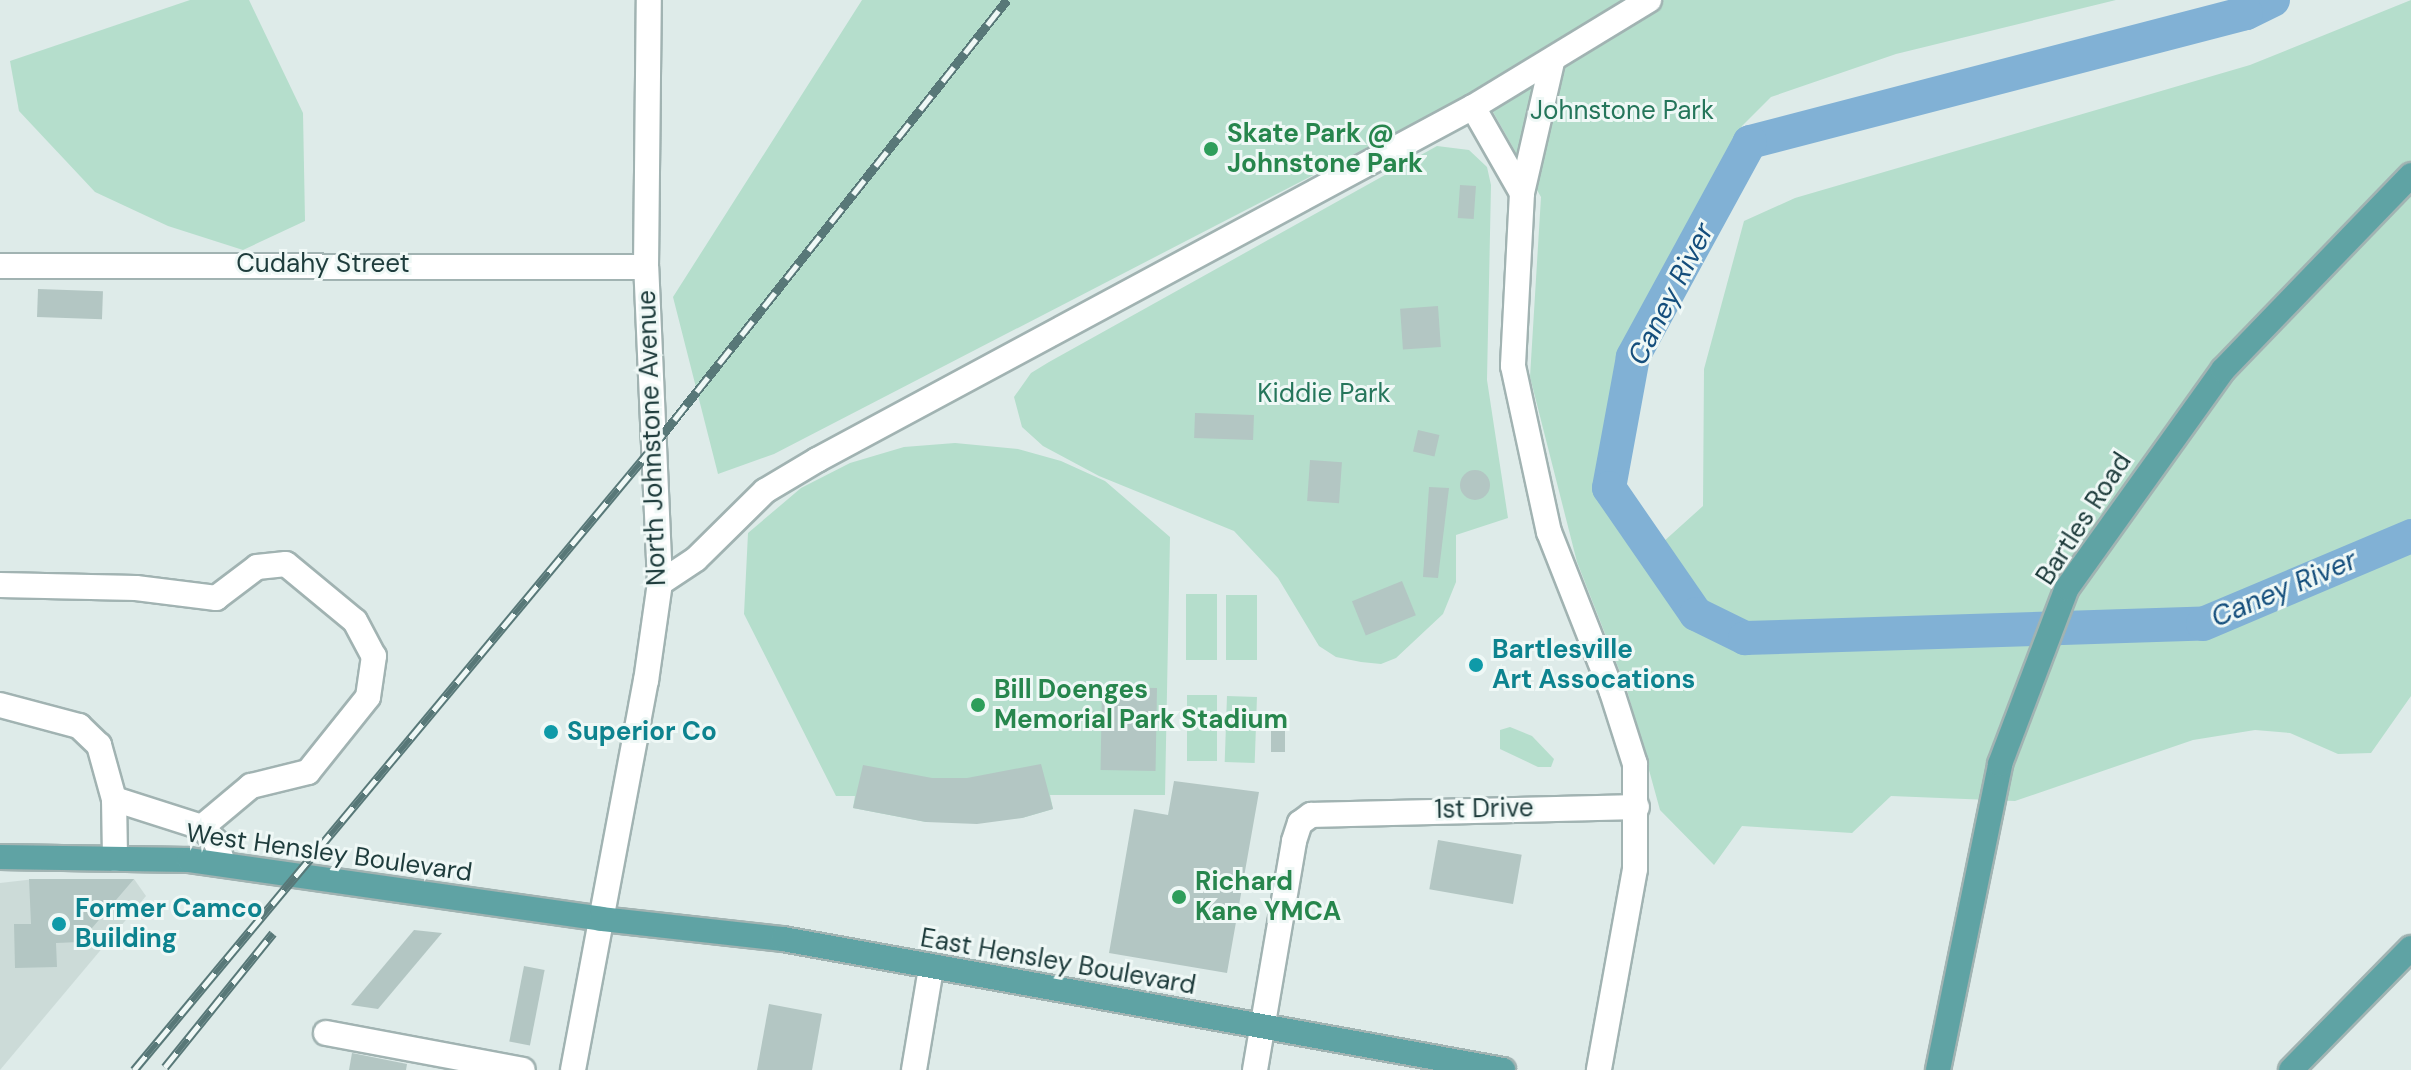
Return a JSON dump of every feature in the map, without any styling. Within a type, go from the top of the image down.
[{"type":"main road","name":"Bartles Road","points":[[1938,1070],[1973,881],[2000,764],[2067,588],[2223,370],[2287,300],[2411,175]]},
{"type":"main road","name":"West Hensley Boulevard","points":[[0,857],[223,864],[601,919]]},
{"type":"main road","name":"East Hensley Boulevard","points":[[601,919],[783,939],[1264,1027],[1434,1063],[1503,1070]]},
{"type":"main road","points":[[2291,1070],[2411,948]]},
{"type":"street","name":"North Johnstone Avenue","points":[[573,1070],[660,583],[646,267],[649,0]]},
{"type":"street","points":[[660,583],[696,559],[765,491],[817,460],[1473,107],[1552,62],[1649,0]]},
{"type":"street","points":[[1552,62],[1522,193],[1513,366],[1522,424],[1549,532],[1626,732],[1635,764],[1635,869],[1599,1070]]},
{"type":"street","points":[[1473,107],[1522,193]]},
{"type":"street","name":"Cudahy Street","points":[[0,266],[646,267]]},
{"type":"street","points":[[0,585],[126,588],[216,598],[257,567],[286,564],[355,621],[374,656],[368,697],[308,772],[251,786],[202,827]]},
{"type":"street","points":[[0,705],[79,726],[99,745],[114,799],[115,859]]},
{"type":"street","points":[[114,799],[202,827],[216,842],[223,864]]},
{"type":"street","name":"1st Drive","points":[[1264,1027],[1294,841],[1302,821],[1332,811],[1637,807]]},
{"type":"street","points":[[914,1070],[931,968]]},
{"type":"street","points":[[1255,1070],[1264,1027]]},
{"type":"street","points":[[326,1033],[523,1070]]},
{"type":"shaded area","points":[[35,879],[134,879],[146,896],[0,1070],[0,883]]},
{"type":"green space","points":[[190,0],[249,0],[303,113],[305,221],[243,250],[168,226],[95,192],[19,111],[10,61]]},
{"type":"green space","name":"Johnstone Park","points":[[862,0],[2116,0],[1896,54],[1771,97],[1742,126],[1616,362],[1595,496],[1642,561],[1703,506],[1704,369],[1744,221],[1795,198],[2250,65],[2411,0],[2411,696],[2371,753],[2338,754],[2290,733],[2255,730],[2193,740],[2015,801],[1891,796],[1852,833],[1742,826],[1714,865],[1660,810],[1627,690],[1577,562],[1530,377],[1541,197],[1480,89],[774,454],[718,474],[673,297]]},
{"type":"green space","name":"Kiddie Park","points":[[1437,146],[1469,150],[1487,167],[1491,185],[1487,380],[1508,518],[1456,535],[1456,582],[1443,614],[1396,658],[1381,664],[1361,662],[1336,657],[1319,646],[1278,578],[1234,531],[1099,476],[1043,446],[1022,427],[1014,397],[1031,373],[1049,362]]},
{"type":"green space","name":"Bill Doenges Memorial Park Stadium","points":[[955,443],[1018,449],[1061,461],[1105,481],[1170,537],[1165,795],[1050,795],[1053,809],[1022,818],[926,822],[853,808],[855,796],[836,796],[744,614],[748,533],[801,488],[850,463],[904,447]]},
{"type":"green space","points":[[1186,594],[1217,594],[1217,660],[1186,660]]},
{"type":"green space","points":[[1226,595],[1257,595],[1257,660],[1226,660]]},
{"type":"green space","points":[[1187,695],[1217,695],[1217,761],[1187,761]]},
{"type":"green space","points":[[1227,696],[1257,697],[1255,763],[1225,762]]},
{"type":"green space","points":[[1510,727],[1532,736],[1554,759],[1551,767],[1538,767],[1500,749],[1500,730]]},
{"type":"building","points":[[1460,185],[1476,186],[1474,219],[1458,218]]},
{"type":"building","points":[[38,289],[103,291],[102,319],[37,317]]},
{"type":"building","points":[[1438,306],[1441,347],[1403,350],[1400,309]]},
{"type":"building","points":[[1195,413],[1254,415],[1253,440],[1194,438]]},
{"type":"building","points":[[1418,430],[1439,435],[1434,456],[1413,451]]},
{"type":"building","points":[[1310,460],[1342,462],[1339,503],[1307,501]]},
{"type":"building","points":[[1475,470],[1481,471],[1489,479],[1489,491],[1481,499],[1475,500],[1469,499],[1461,491],[1460,485],[1461,479],[1469,471]]},
{"type":"building","points":[[1429,487],[1449,488],[1438,578],[1423,577]]},
{"type":"building","points":[[1402,581],[1416,615],[1366,636],[1352,601]]},
{"type":"building","points":[[1102,687],[1157,688],[1156,771],[1101,770]]},
{"type":"building","points":[[1271,715],[1285,715],[1285,752],[1271,752]]},
{"type":"building","points":[[1041,764],[1053,809],[1022,818],[977,824],[926,822],[853,808],[863,765],[932,778],[967,778]]},
{"type":"building","name":"Richard Kane YMCA","points":[[1174,781],[1259,792],[1227,973],[1109,953],[1134,809],[1168,815]]},
{"type":"building","points":[[1438,840],[1522,855],[1513,904],[1429,889]]},
{"type":"building","name":"Former Camco Building","points":[[29,879],[134,879],[80,942],[56,943],[57,967],[15,968],[14,924],[31,924]]},
{"type":"building","points":[[414,930],[442,933],[378,1009],[351,1005]]},
{"type":"building","points":[[524,966],[545,970],[530,1046],[509,1042]]},
{"type":"building","points":[[769,1004],[822,1014],[812,1070],[757,1070]]},
{"type":"building","points":[[352,1053],[407,1064],[406,1070],[349,1070]]},
{"type":"waterway","name":"Caney River","points":[[2273,0],[2246,13],[1750,142],[1633,357],[1609,488],[1696,614],[1745,638],[2203,624],[2411,536]]},
{"type":"railway","points":[[134,1070],[652,448],[1007,0]]},
{"type":"railway","points":[[165,1067],[273,933]]},
{"type":"place","name":"Skate Park @ Johnstone Park","points":[[1211,149]]},
{"type":"place","name":"Bartlesville Art Assocations","points":[[1476,665]]},
{"type":"place","name":"Bill Doenges Memorial Park Stadium","points":[[978,705]]},
{"type":"place","name":"Superior Co","points":[[551,732]]},
{"type":"place","name":"Richard Kane YMCA","points":[[1179,897]]},
{"type":"place","name":"Former Camco Building","points":[[59,924]]}]
